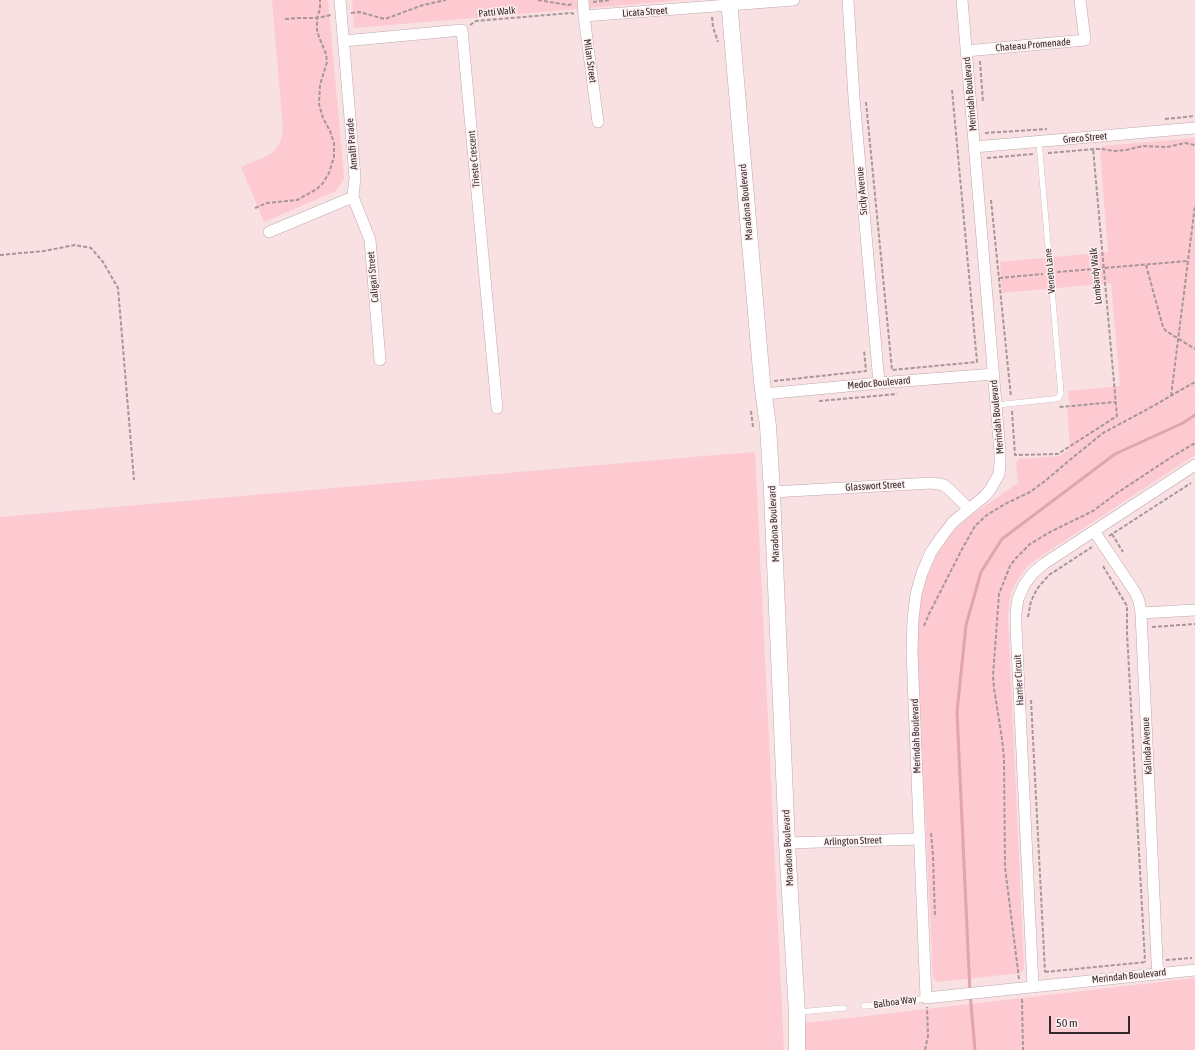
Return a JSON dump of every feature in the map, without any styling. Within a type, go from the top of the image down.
[{"type":"street","name":"Amalfi Parade","points":[[340,0],[355,177],[353,197]]},
{"type":"street","name":"Milan Street","points":[[583,0],[598,122]]},
{"type":"street","name":"Licata Street","points":[[584,16],[729,3],[794,0]]},
{"type":"street","name":"Sicily Avenue","points":[[848,0],[855,106],[879,383]]},
{"type":"street","name":"Merindah Boulevard","points":[[962,0],[966,51],[980,147],[1000,452],[999,474],[994,483],[985,496],[953,522],[931,552],[922,573],[916,594],[913,619],[912,652],[928,998],[1195,970]]},
{"type":"street","name":"Chateau Promenade","points":[[966,51],[1085,40],[1080,0]]},
{"type":"street","name":"Maradona Boulevard","points":[[729,3],[763,388],[768,426],[787,843],[797,1012],[797,1050]]},
{"type":"street","points":[[344,41],[462,30]]},
{"type":"street","name":"Trieste Crescent","points":[[462,30],[497,408]]},
{"type":"street","name":"Greco Street","points":[[980,147],[1195,128]]},
{"type":"street","points":[[269,232],[353,197]]},
{"type":"street","name":"Caligari Street","points":[[353,197],[370,240],[380,360]]},
{"type":"street","name":"Medoc Boulevard","points":[[763,388],[879,383],[994,374]]},
{"type":"street","name":"Harrier Circuit","points":[[1033,986],[1016,612],[1018,599],[1024,585],[1033,573],[1045,563],[1195,465]]},
{"type":"street","name":"Glasswort Street","points":[[772,492],[932,483],[944,485],[969,509]]},
{"type":"street","name":"Kalinda Avenue","points":[[1094,531],[1135,592],[1139,601],[1141,613],[1158,974]]},
{"type":"street","points":[[1141,613],[1195,610]]},
{"type":"street","name":"Arlington Street","points":[[787,843],[920,839]]},
{"type":"lane","name":"Veneto Lane","points":[[1039,142],[1061,394],[1057,399]]},
{"type":"lane","points":[[996,405],[1057,399]]},
{"type":"lane","name":"Balboa Way","points":[[864,1006],[909,1002],[928,998]]},
{"type":"lane","points":[[797,1012],[844,1008]]},
{"type":"path","points":[[255,208],[267,203],[297,200],[317,189],[324,183],[331,168],[334,158],[334,143],[323,118],[319,104],[320,85],[327,62],[326,54],[319,37],[317,18],[320,9],[320,0]]},
{"type":"path","points":[[285,19],[317,18],[341,13],[359,12],[385,19],[423,5],[446,0]]},
{"type":"path","name":"Patti Walk","points":[[462,30],[476,21],[571,13],[584,16]]},
{"type":"path","points":[[979,50],[983,103]]},
{"type":"path","points":[[866,99],[892,370],[977,362],[952,90]]},
{"type":"path","points":[[985,133],[980,147],[987,165]]},
{"type":"path","name":"Lombardy Walk","points":[[1011,403],[1015,455],[1058,454],[1117,416],[1093,149],[1126,150],[1143,146],[1167,147],[1185,143],[1195,145]]},
{"type":"path","points":[[990,194],[1011,403]]},
{"type":"path","points":[[1171,396],[1195,205]]},
{"type":"path","points":[[0,255],[44,251],[75,244],[90,248],[104,262],[118,288],[134,480]]},
{"type":"path","points":[[998,278],[1188,261]]},
{"type":"path","points":[[1146,265],[1163,327],[1166,331],[1195,349]]},
{"type":"path","points":[[763,388],[866,371],[864,348]]},
{"type":"path","points":[[923,628],[957,558],[975,526],[987,515],[1030,492],[1103,433],[1195,382]]},
{"type":"path","points":[[813,401],[902,393]]},
{"type":"path","points":[[1057,399],[1061,407],[1115,402]]},
{"type":"path","points":[[1023,1050],[1005,867],[1004,758],[993,671],[999,594],[1010,566],[1030,544],[1050,532],[1093,512],[1117,493],[1195,443]]},
{"type":"path","points":[[1112,534],[1191,483]]},
{"type":"path","points":[[1028,619],[1031,601],[1037,589],[1049,575],[1092,547]]},
{"type":"path","points":[[1103,566],[1126,606],[1145,962]]},
{"type":"path","points":[[1150,627],[1195,624]]},
{"type":"path","points":[[1031,697],[1045,972]]},
{"type":"path","points":[[931,833],[934,864],[934,922]]},
{"type":"path","points":[[1032,974],[1195,958]]},
{"type":"path","points":[[926,1050],[928,1036],[928,998]]},
{"type":"shaded area","points":[[272,0],[328,0],[344,178],[336,191],[264,222],[241,167],[273,152],[279,145],[282,135],[283,128]]},
{"type":"shaded area","points":[[352,0],[683,0],[354,28]]},
{"type":"shaded area","points":[[1195,138],[1195,455],[1038,558],[1027,567],[1012,590],[1009,602],[1008,617],[1024,969],[1020,973],[938,982],[933,978],[916,627],[917,610],[926,576],[939,550],[958,527],[969,517],[1018,483],[1016,463],[1019,459],[1059,456],[1070,449],[1067,409],[1070,408],[1068,391],[1120,386],[1111,283],[1002,293],[1000,262],[1108,252],[1100,150],[1103,146]]},
{"type":"shaded area","points":[[755,452],[784,1050],[0,1050],[0,517]]},
{"type":"shaded area","points":[[1195,978],[1195,1050],[797,1050],[797,1024]]},
{"type":"waterway","points":[[975,1050],[970,993],[957,712],[966,625],[981,572],[1002,539],[1115,454],[1183,423],[1195,415]]}]
